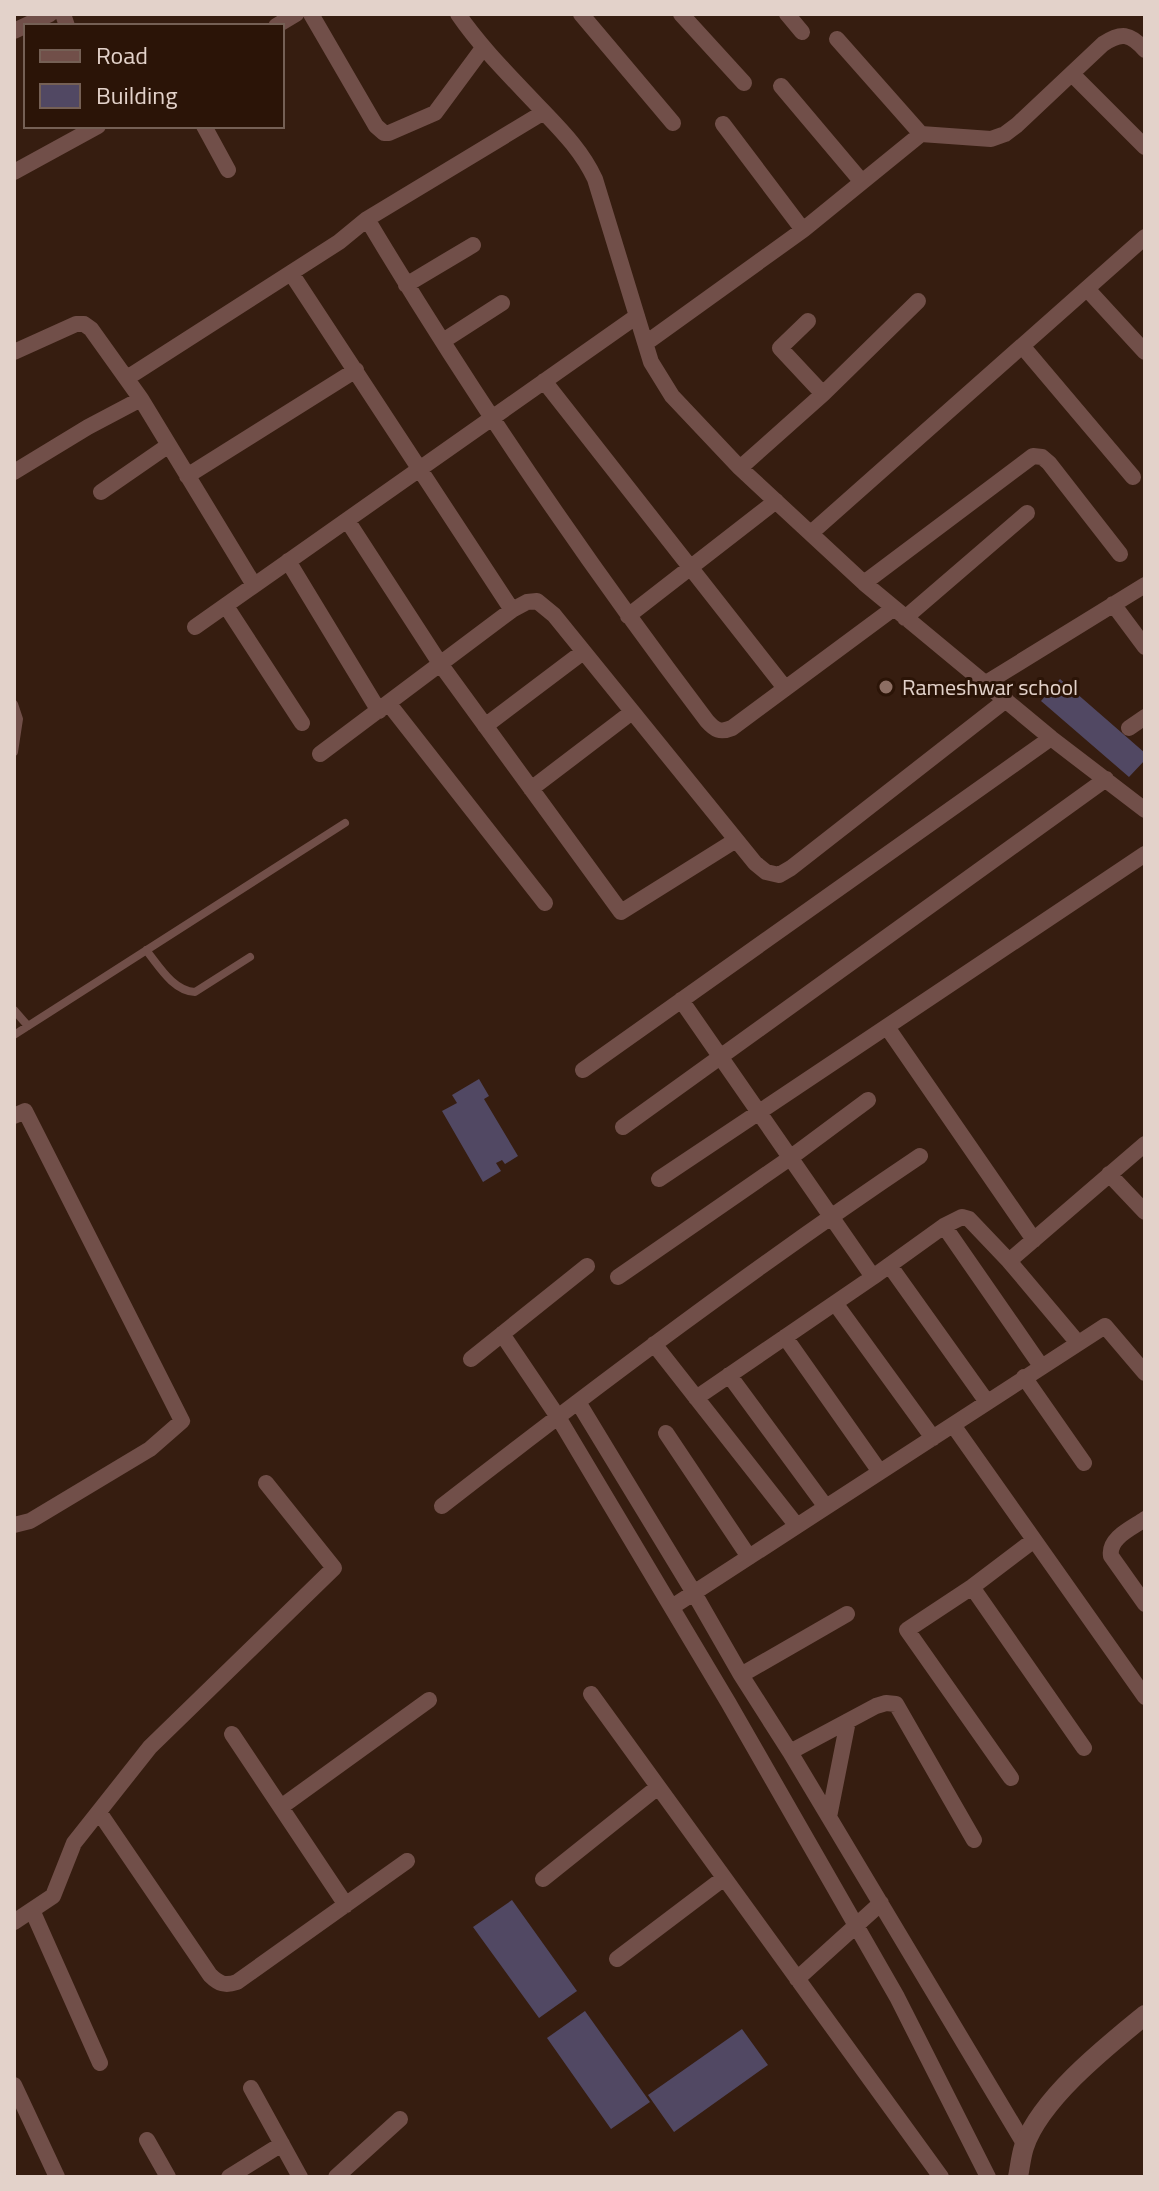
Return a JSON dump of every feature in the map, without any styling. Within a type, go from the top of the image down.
[{"type":"street","points":[[29,24],[50,14]]},
{"type":"street","points":[[311,14],[376,126],[384,133],[435,113],[483,48]]},
{"type":"street","points":[[458,14],[483,48],[586,160],[595,179],[651,362],[672,396],[740,468],[864,583],[1051,738],[1145,810]]},
{"type":"street","points":[[581,14],[673,123]]},
{"type":"street","points":[[681,14],[744,83]]},
{"type":"street","points":[[787,14],[802,32]]},
{"type":"street","points":[[646,343],[803,230],[921,134],[991,139],[1005,134],[1115,36],[1126,35],[1145,50]]},
{"type":"street","points":[[837,39],[921,134]]},
{"type":"street","points":[[1072,74],[1145,147]]},
{"type":"street","points":[[781,86],[862,182]]},
{"type":"street","points":[[127,378],[339,242],[367,219],[544,112]]},
{"type":"street","points":[[723,124],[803,230]]},
{"type":"street","points":[[14,172],[94,128]]},
{"type":"street","points":[[205,128],[228,170]]},
{"type":"street","points":[[367,219],[492,418],[628,616],[716,730],[724,732],[732,728],[785,688],[900,613],[1027,513]]},
{"type":"street","points":[[811,533],[1145,237]]},
{"type":"street","points":[[406,285],[473,245]]},
{"type":"street","points":[[291,273],[512,610]]},
{"type":"street","points":[[1088,290],[1145,352]]},
{"type":"street","points":[[740,468],[823,394],[918,301]]},
{"type":"street","points":[[443,341],[502,303]]},
{"type":"street","points":[[195,627],[637,316]]},
{"type":"street","points":[[808,321],[780,348],[823,394]]},
{"type":"street","points":[[14,352],[76,324],[84,324],[91,329],[141,399],[254,585]]},
{"type":"street","points":[[1023,347],[1133,477]]},
{"type":"street","points":[[187,476],[356,370]]},
{"type":"street","points":[[544,381],[785,688]]},
{"type":"street","points":[[14,472],[141,399]]},
{"type":"street","points":[[101,492],[169,445]]},
{"type":"street","points":[[864,583],[1033,456],[1042,457],[1049,463],[1120,554]]},
{"type":"street","points":[[628,616],[776,501]]},
{"type":"street","points":[[347,520],[441,665],[621,912],[736,840]]},
{"type":"street","points":[[288,561],[384,708],[545,903]]},
{"type":"street","points":[[986,683],[1145,585]]},
{"type":"street","points":[[320,754],[512,610],[527,602],[537,601],[554,615],[755,863],[766,872],[779,875],[1006,700]]},
{"type":"street","points":[[1113,604],[1145,647]]},
{"type":"street","points":[[226,606],[302,723]]},
{"type":"street","points":[[485,726],[583,652]]},
{"type":"street","points":[[531,789],[632,712]]},
{"type":"street","points":[[1129,728],[1145,717]]},
{"type":"street","points":[[583,1070],[1051,738]]},
{"type":"street","points":[[623,1127],[1106,779]]},
{"type":"street","points":[[659,1179],[1145,854]]},
{"type":"street","points":[[681,1000],[873,1277]]},
{"type":"street","points":[[887,1027],[1034,1240]]},
{"type":"street","points":[[618,1277],[868,1100]]},
{"type":"street","points":[[14,1116],[25,1111],[182,1421],[150,1449],[30,1521],[14,1525]]},
{"type":"street","points":[[1009,1261],[1145,1144]]},
{"type":"street","points":[[442,1506],[654,1344],[920,1156]]},
{"type":"street","points":[[1109,1174],[1145,1212]]},
{"type":"street","points":[[696,1398],[944,1226],[962,1217],[969,1219],[1009,1261],[1078,1343]]},
{"type":"street","points":[[944,1226],[1041,1366]]},
{"type":"street","points":[[471,1359],[587,1266]]},
{"type":"street","points":[[890,1266],[987,1402]]},
{"type":"street","points":[[835,1303],[933,1438]]},
{"type":"street","points":[[672,1607],[1105,1326],[1145,1373]]},
{"type":"street","points":[[502,1334],[558,1417],[672,1607],[897,1997],[988,2177]]},
{"type":"street","points":[[785,1337],[880,1472]]},
{"type":"street","points":[[654,1344],[797,1526]]},
{"type":"street","points":[[729,1375],[826,1507]]},
{"type":"street","points":[[1024,1377],[1084,1463]]},
{"type":"street","points":[[578,1402],[1025,2145]]},
{"type":"street","points":[[953,1425],[1145,1697]]},
{"type":"street","points":[[666,1433],[749,1557]]},
{"type":"street","points":[[14,1922],[53,1896],[74,1843],[150,1747],[334,1568],[266,1483]]},
{"type":"street","points":[[1145,1519],[1114,1541],[1110,1549],[1111,1556],[1145,1604]]},
{"type":"street","points":[[1011,1778],[907,1630],[972,1587],[1034,1540]]},
{"type":"street","points":[[972,1587],[1084,1748]]},
{"type":"street","points":[[741,1675],[847,1614]]},
{"type":"street","points":[[591,1694],[941,2177]]},
{"type":"street","points":[[281,1807],[429,1700]]},
{"type":"street","points":[[790,1752],[886,1703],[896,1704],[974,1840]]},
{"type":"street","points":[[829,1817],[848,1721]]},
{"type":"street","points":[[232,1734],[346,1905]]},
{"type":"street","points":[[543,1879],[658,1787]]},
{"type":"street","points":[[99,1812],[210,1975],[217,1982],[228,1985],[237,1982],[407,1861]]},
{"type":"street","points":[[617,1959],[724,1878]]},
{"type":"street","points":[[797,1979],[881,1903]]},
{"type":"street","points":[[32,1910],[100,2063]]},
{"type":"street","points":[[1018,2177],[1025,2145],[1043,2111],[1092,2058],[1145,2015]]},
{"type":"street","points":[[14,2085],[57,2177]]},
{"type":"street","points":[[251,2088],[300,2177]]},
{"type":"street","points":[[336,2177],[400,2119]]},
{"type":"street","points":[[147,2140],[168,2177]]},
{"type":"street","points":[[229,2177],[282,2144]]},
{"type":"lane","points":[[14,704],[19,719],[14,752]]},
{"type":"lane","points":[[14,1035],[345,823]]},
{"type":"lane","points":[[146,950],[177,986],[187,992],[195,992],[250,957]]},
{"type":"lane","points":[[14,1010],[28,1026]]},
{"type":"building","points":[[1060,679],[1145,753],[1145,760],[1129,777],[1041,701]]},
{"type":"building","points":[[479,1079],[489,1096],[484,1099],[518,1156],[505,1164],[502,1160],[496,1163],[501,1171],[483,1182],[442,1111],[457,1103],[452,1095]]},
{"type":"building","points":[[512,1900],[577,1991],[539,2018],[473,1927]]},
{"type":"building","points":[[585,2011],[650,2102],[611,2129],[547,2038]]},
{"type":"building","points":[[742,2029],[768,2065],[674,2132],[648,2095]]},
{"type":"place","name":"Rameshwar school","points":[[886,687]]}]
